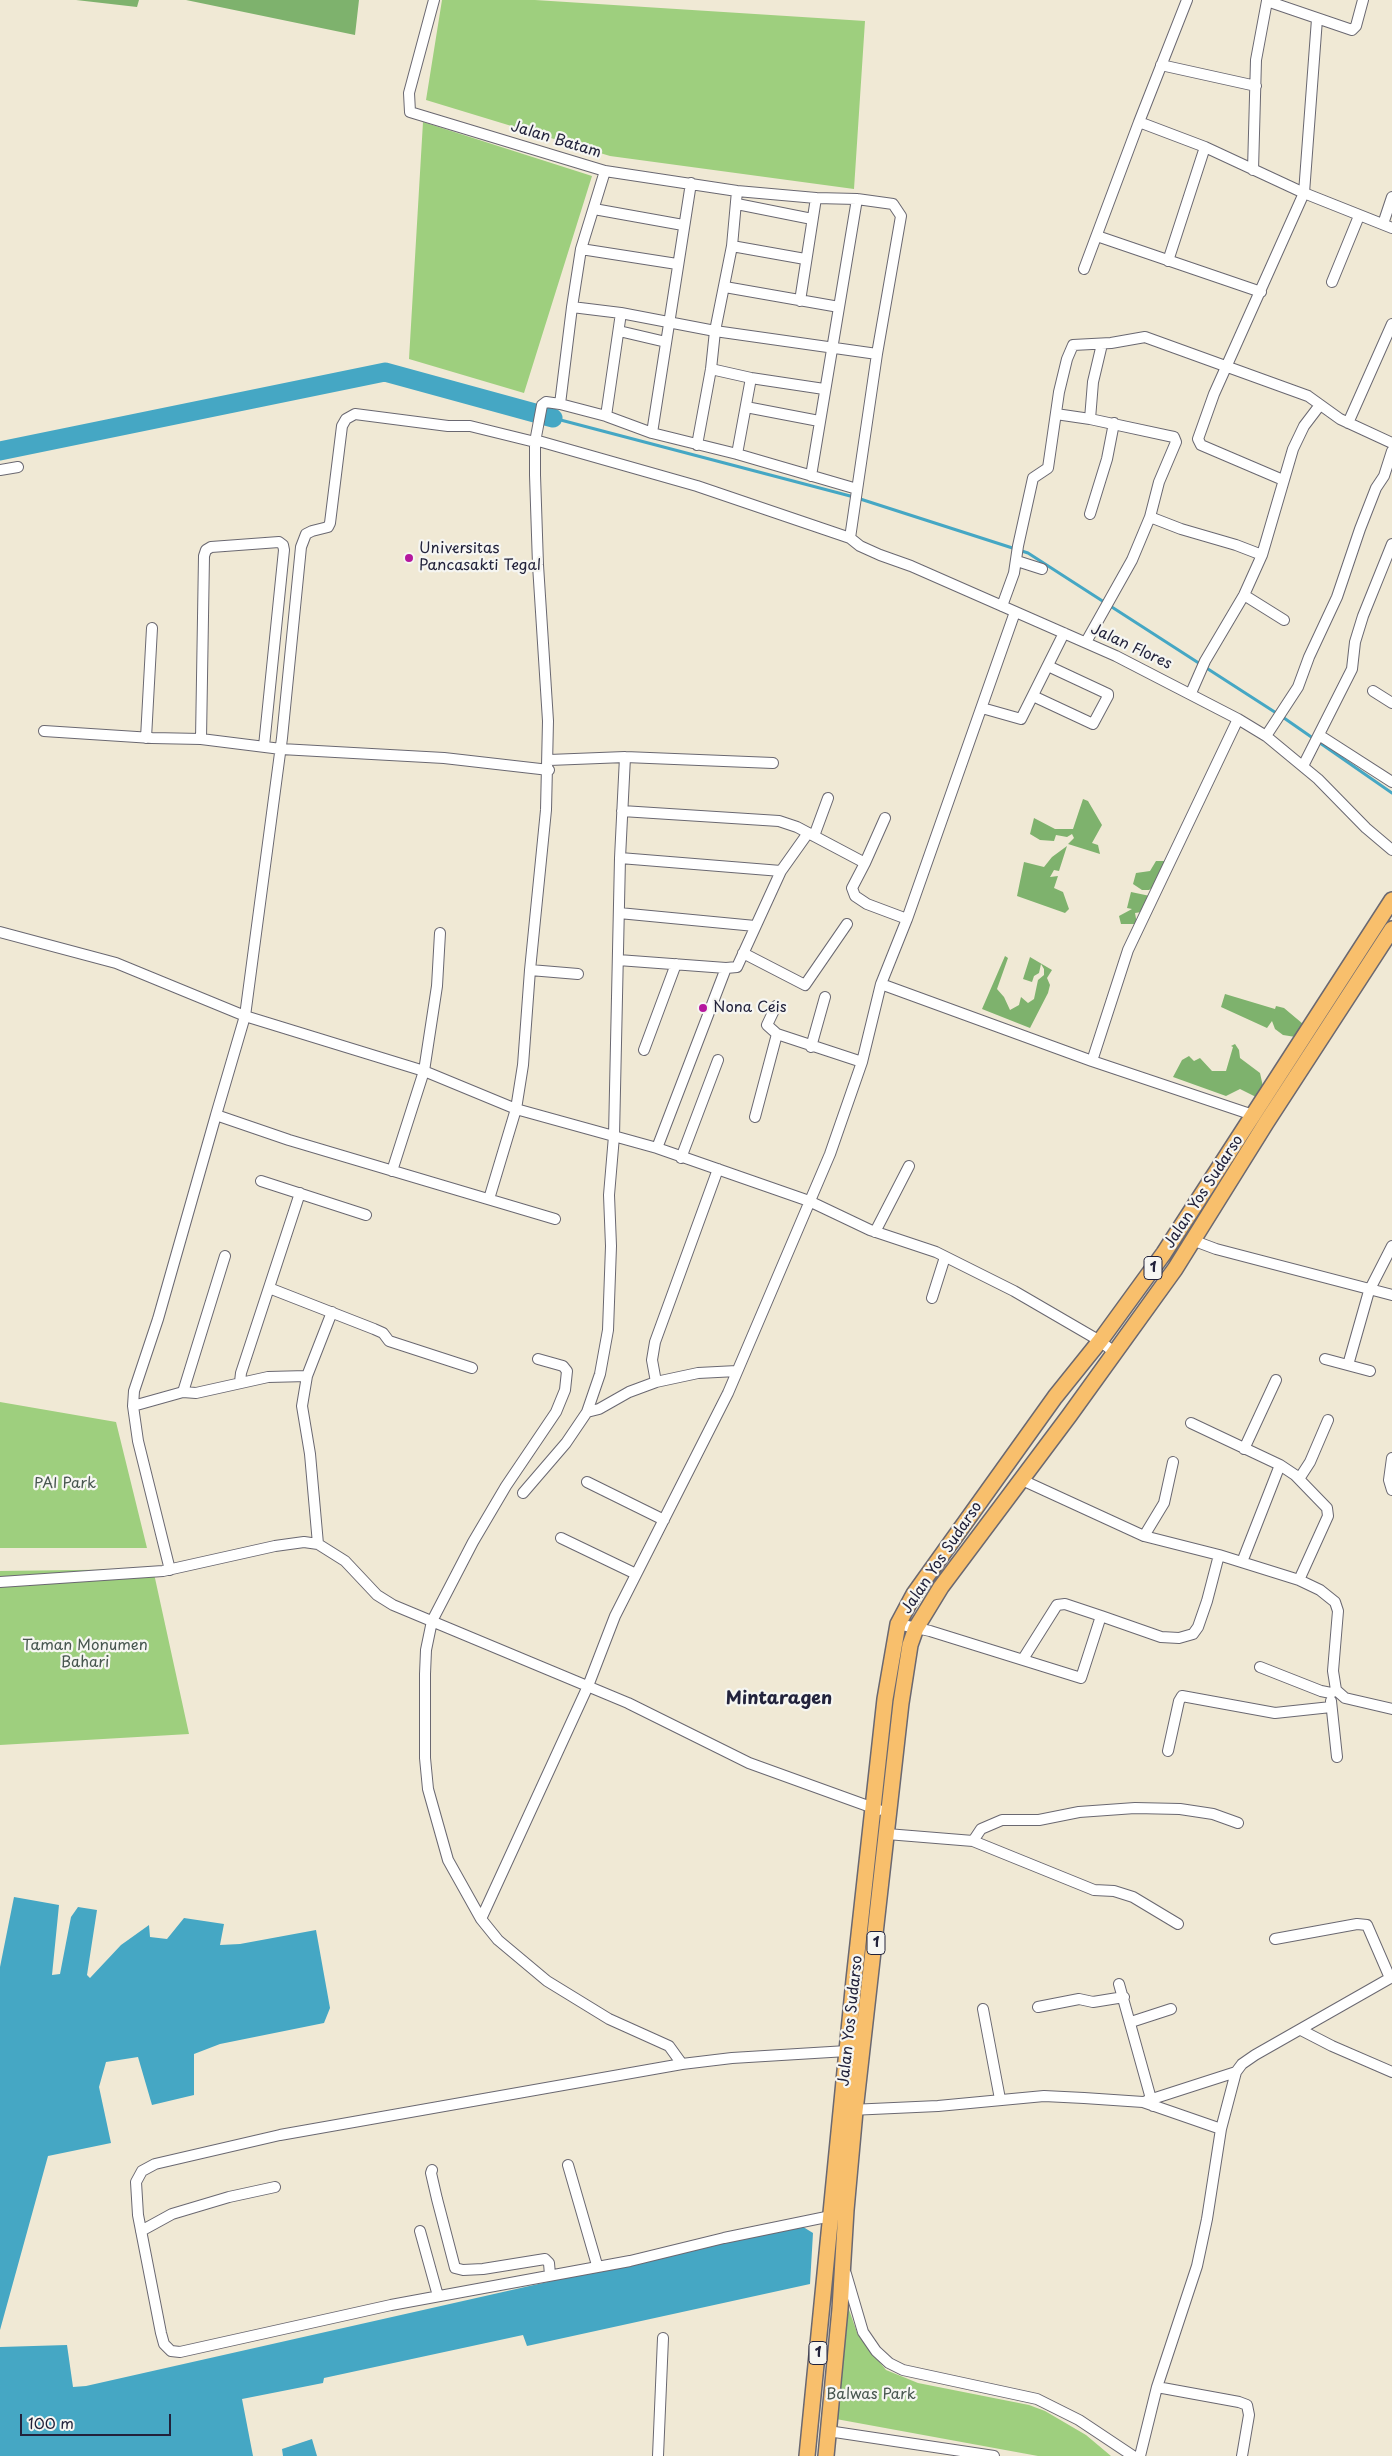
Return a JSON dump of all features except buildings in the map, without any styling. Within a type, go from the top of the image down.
[{"type":"highway","name":"Jalan Yos Sudarso","points":[[826,2456],[843,2259],[849,2110],[848,2051],[889,1671],[898,1624],[914,1594],[1056,1397],[1100,1342],[1164,1253],[1392,900]]},
{"type":"highway","name":"Jalan Yos Sudarso","points":[[807,2456],[831,2216],[849,2110],[887,1834],[901,1703],[910,1645],[916,1628],[941,1587],[1022,1480],[1176,1269],[1192,1240],[1392,929]]},
{"type":"street","name":"Jalan Batam","points":[[434,0],[409,93],[410,112],[604,171],[581,249],[560,404]]},
{"type":"street","points":[[1084,269],[1187,0]]},
{"type":"street","points":[[1253,170],[1258,48],[1267,1],[1317,19],[1355,29],[1363,0]]},
{"type":"street","points":[[1283,480],[1198,442],[1214,394],[1304,192],[1317,19]]},
{"type":"street","points":[[1161,65],[1256,86]]},
{"type":"street","points":[[1139,122],[1204,147],[1359,216],[1388,226],[1392,197]]},
{"type":"street","points":[[1168,261],[1204,147]]},
{"type":"street","points":[[604,171],[736,191],[816,198],[857,199],[894,204],[901,216],[877,354],[850,538]]},
{"type":"street","points":[[652,433],[683,224],[691,183]]},
{"type":"street","points":[[697,445],[711,369],[715,331],[732,246],[737,204],[736,191]]},
{"type":"street","points":[[800,301],[816,198]]},
{"type":"street","points":[[811,476],[857,199]]},
{"type":"street","points":[[737,204],[812,219]]},
{"type":"street","points":[[594,209],[683,224]]},
{"type":"street","points":[[1332,282],[1359,216]]},
{"type":"street","points":[[1097,236],[1261,292]]},
{"type":"street","points":[[732,246],[806,259]]},
{"type":"street","points":[[581,249],[677,264]]},
{"type":"street","points":[[725,287],[839,307]]},
{"type":"street","points":[[572,307],[670,320],[715,331],[877,354]]},
{"type":"street","points":[[606,416],[622,313]]},
{"type":"street","points":[[1348,423],[1392,324]]},
{"type":"street","points":[[619,331],[666,342]]},
{"type":"street","points":[[1002,606],[1010,589],[1033,478],[1048,468],[1066,360],[1074,344],[1102,344],[1145,336],[1226,368],[1308,396],[1348,423],[1392,443]]},
{"type":"street","points":[[1090,419],[1093,382],[1102,344]]},
{"type":"street","points":[[711,369],[751,378],[824,389]]},
{"type":"street","points":[[737,454],[751,378]]},
{"type":"street","points":[[489,1200],[516,1109],[523,1065],[549,765],[536,528],[535,441],[541,408],[546,402],[606,416],[652,433],[737,454],[856,491]]},
{"type":"street","points":[[1191,692],[1203,666],[1244,595],[1262,555],[1293,449],[1304,426],[1320,405]]},
{"type":"street","points":[[746,407],[819,421]]},
{"type":"street","name":"Jalan Flores","points":[[280,749],[301,547],[306,534],[328,527],[330,523],[342,426],[346,419],[355,414],[448,426],[470,426],[535,441],[697,486],[850,538],[866,549],[1086,642],[1191,692],[1238,719],[1266,736],[1303,766],[1366,828],[1392,850]]},
{"type":"street","points":[[1056,414],[1114,423],[1176,439],[1174,450],[1159,482],[1150,517],[1123,578],[1106,603],[1086,642]]},
{"type":"street","points":[[1090,514],[1107,459],[1114,423]]},
{"type":"street","points":[[1266,736],[1298,687],[1309,657],[1337,598],[1360,529],[1376,488],[1384,476],[1392,451]]},
{"type":"street","points":[[0,470],[18,467]]},
{"type":"street","points":[[1150,517],[1262,555]]},
{"type":"street","points":[[201,739],[204,556],[206,550],[279,542],[283,545],[284,550],[264,746]]},
{"type":"street","points":[[1303,766],[1354,663],[1354,651],[1363,616],[1392,544]]},
{"type":"street","points":[[1017,559],[1042,569]]},
{"type":"street","points":[[1244,595],[1284,620]]},
{"type":"street","points":[[481,1919],[588,1686],[615,1616],[737,1372],[830,1154],[862,1062],[881,984],[907,919],[1015,612]]},
{"type":"street","points":[[146,738],[152,628]]},
{"type":"street","points":[[982,708],[1021,719],[1064,633]]},
{"type":"street","points":[[1033,696],[1092,724],[1101,710],[1108,694],[1048,666]]},
{"type":"street","points":[[1373,691],[1392,703]]},
{"type":"street","points":[[1092,1061],[1128,950],[1238,719]]},
{"type":"street","points":[[44,731],[146,738],[201,739],[280,749],[549,765],[625,757],[773,763]]},
{"type":"street","points":[[1316,741],[1392,782]]},
{"type":"street","points":[[170,1570],[142,1460],[133,1406],[134,1391],[158,1318],[245,1016],[280,749]]},
{"type":"street","points":[[523,1493],[566,1443],[587,1412],[600,1374],[608,1330],[612,1246],[609,1196],[614,1136],[620,858],[625,757]]},
{"type":"street","points":[[618,960],[726,968],[737,967],[781,871],[811,834],[828,798]]},
{"type":"street","points":[[622,811],[779,821],[811,834],[865,863]]},
{"type":"street","points":[[885,818],[852,888],[855,896],[867,904],[907,919]]},
{"type":"street","points":[[620,858],[781,871]]},
{"type":"street","points":[[619,913],[755,926]]},
{"type":"street","points":[[743,953],[805,985],[847,924]]},
{"type":"street","points":[[0,932],[116,963],[245,1016],[424,1071],[516,1109],[657,1148],[681,1158],[809,1201],[875,1232],[946,1257],[1014,1291],[1114,1352]]},
{"type":"street","points":[[392,1171],[424,1071],[437,986],[440,933]]},
{"type":"street","points":[[644,1050],[676,964]]},
{"type":"street","points":[[657,1148],[726,968]]},
{"type":"street","points":[[530,970],[578,974]]},
{"type":"street","points":[[881,984],[1092,1061],[1253,1115]]},
{"type":"street","points":[[811,1047],[825,997]]},
{"type":"street","points":[[776,1006],[767,1025],[778,1034],[811,1047],[862,1062]]},
{"type":"street","points":[[755,1117],[778,1034]]},
{"type":"street","points":[[681,1158],[718,1060]]},
{"type":"street","points":[[216,1115],[392,1171],[555,1219]]},
{"type":"street","points":[[875,1232],[908,1166]]},
{"type":"street","points":[[656,1382],[652,1360],[655,1342],[718,1169]]},
{"type":"street","points":[[261,1181],[366,1215]]},
{"type":"street","points":[[240,1382],[241,1373],[300,1193]]},
{"type":"street","points":[[1192,1240],[1216,1249],[1369,1291],[1392,1295]]},
{"type":"street","points":[[1348,1365],[1369,1291],[1392,1246]]},
{"type":"street","points":[[183,1392],[225,1256]]},
{"type":"street","points":[[932,1298],[946,1257]]},
{"type":"street","points":[[269,1288],[382,1333],[389,1341],[472,1368]]},
{"type":"street","points":[[318,1544],[310,1454],[302,1412],[307,1376],[332,1312]]},
{"type":"street","points":[[538,1358],[563,1366],[567,1371],[565,1390],[556,1412],[501,1494],[473,1542],[432,1621],[426,1650],[425,1674],[425,1758],[428,1789],[448,1860],[481,1919],[520,1960],[547,1981],[609,2019],[668,2046],[682,2064]]},
{"type":"street","points":[[1325,1359],[1370,1371]]},
{"type":"street","points":[[587,1412],[599,1409],[630,1392],[656,1382],[698,1373],[737,1372]]},
{"type":"street","points":[[133,1406],[183,1392],[196,1393],[268,1377],[307,1376]]},
{"type":"street","points":[[1244,1449],[1276,1380]]},
{"type":"street","points":[[1298,1479],[1310,1462],[1328,1420]]},
{"type":"street","points":[[1191,1423],[1280,1465],[1298,1479],[1329,1512],[1299,1580]]},
{"type":"street","points":[[1392,1458],[1389,1480],[1392,1490]]},
{"type":"street","points":[[1144,1536],[1164,1502],[1173,1462]]},
{"type":"street","points":[[1242,1562],[1280,1465]]},
{"type":"street","points":[[1022,1480],[1144,1536],[1219,1555],[1299,1580],[1331,1597],[1337,1606],[1338,1619],[1332,1707],[1336,1757]]},
{"type":"street","points":[[587,1482],[664,1520]]},
{"type":"street","points":[[561,1538],[636,1574]]},
{"type":"street","points":[[0,1582],[170,1570],[275,1546],[304,1542],[318,1544],[345,1562],[385,1600],[628,1703],[726,1754],[873,1810],[890,1812]]},
{"type":"street","points":[[1023,1659],[1057,1605],[1064,1604],[1162,1637],[1179,1638],[1193,1634],[1198,1627],[1207,1601],[1219,1555]]},
{"type":"street","points":[[898,1624],[1023,1659],[1081,1678],[1101,1616]]},
{"type":"street","points":[[1260,1668],[1314,1689],[1333,1691],[1345,1698],[1392,1709]]},
{"type":"street","points":[[1168,1751],[1179,1701],[1182,1696],[1278,1714],[1332,1707]]},
{"type":"street","points":[[972,1841],[981,1829],[1002,1820],[1039,1820],[1079,1812],[1135,1808],[1180,1809],[1213,1814],[1238,1823]]},
{"type":"street","points":[[887,1834],[972,1841],[1094,1890],[1114,1891],[1132,1897],[1178,1924]]},
{"type":"street","points":[[1149,2102],[1236,2072],[1255,2055],[1391,1978],[1367,1925],[1357,1924],[1275,1939]]},
{"type":"street","points":[[1119,1984],[1131,2022],[1149,2102]]},
{"type":"street","points":[[1038,2007],[1079,1999],[1094,2002],[1124,1997]]},
{"type":"street","points":[[983,2009],[1000,2098]]},
{"type":"street","points":[[1131,2022],[1171,2009]]},
{"type":"street","points":[[1301,2030],[1332,2046],[1392,2072]]},
{"type":"street","points":[[831,2216],[724,2238],[630,2261],[597,2265],[438,2296],[180,2352],[171,2351],[164,2344],[160,2333],[142,2230],[136,2182],[142,2172],[155,2164],[280,2135],[682,2064],[732,2058],[848,2051]]},
{"type":"street","points":[[1140,2456],[1157,2387],[1197,2266],[1207,2220],[1221,2129],[1236,2072]]},
{"type":"street","points":[[849,2110],[938,2106],[1000,2098],[1044,2096],[1149,2102],[1221,2129]]},
{"type":"street","points":[[568,2165],[597,2265]]},
{"type":"street","points":[[432,2170],[437,2199],[455,2268],[463,2270],[546,2259],[549,2263],[550,2275]]},
{"type":"street","points":[[142,2230],[172,2214],[229,2197],[275,2187]]},
{"type":"street","points":[[420,2231],[438,2296]]},
{"type":"street","points":[[843,2259],[859,2324],[871,2344],[889,2363],[903,2370],[1037,2399],[1079,2420],[1133,2456]]},
{"type":"street","points":[[658,2456],[664,2338]]},
{"type":"street","points":[[1157,2387],[1247,2405],[1248,2415],[1242,2456]]},
{"type":"street","points":[[828,2431],[994,2456]]},
{"type":"green space","points":[[76,0],[139,0],[137,7]]},
{"type":"green space","points":[[186,0],[359,0],[355,35]]},
{"type":"green space","points":[[442,0],[535,0],[865,21],[854,189],[610,156],[426,100]]},
{"type":"green space","points":[[423,122],[592,176],[524,393],[409,359]]},
{"type":"green space","points":[[1083,799],[1088,801],[1102,825],[1092,843],[1098,845],[1100,854],[1068,844],[1074,838],[1072,834],[1067,837],[1056,835],[1054,841],[1040,840],[1030,834],[1034,818],[1055,829],[1073,829]]},
{"type":"green space","points":[[1067,846],[1059,871],[1054,870],[1050,877],[1058,876],[1054,888],[1063,892],[1069,909],[1065,913],[1017,896],[1024,862],[1044,867],[1052,857]]},
{"type":"green space","points":[[1156,861],[1165,861],[1153,887],[1149,890],[1142,890],[1133,884],[1136,873],[1150,871]]},
{"type":"green space","points":[[1131,892],[1150,896],[1142,912],[1135,913],[1137,924],[1121,924],[1119,916],[1132,909],[1127,908]]},
{"type":"green space","points":[[1005,956],[1008,958],[997,989],[1004,997],[1010,1010],[1019,1005],[1021,997],[1028,1003],[1034,999],[1038,980],[1044,975],[1044,969],[1041,964],[1039,973],[1034,976],[1032,982],[1023,979],[1030,957],[1052,970],[1047,978],[1050,985],[1048,993],[1030,1028],[982,1009]]},
{"type":"green space","points":[[1225,994],[1275,1009],[1276,1006],[1284,1008],[1309,1029],[1302,1038],[1283,1035],[1275,1029],[1272,1021],[1267,1028],[1221,1007]]},
{"type":"green space","points":[[1235,1044],[1239,1050],[1240,1058],[1260,1073],[1264,1091],[1258,1098],[1240,1089],[1226,1096],[1173,1077],[1182,1060],[1189,1056],[1194,1061],[1200,1058],[1212,1071],[1226,1071],[1233,1047],[1231,1046]]},
{"type":"green space","name":"PAI Park","points":[[0,1402],[116,1422],[147,1548],[0,1548]]},
{"type":"green space","name":"Taman Monumen Bahari","points":[[153,1569],[189,1734],[0,1745],[0,1571]]},
{"type":"green space","name":"Balwas Park","points":[[848,2307],[858,2335],[886,2370],[918,2383],[1029,2405],[1045,2411],[1086,2435],[1111,2456],[1038,2456],[836,2419]]},
{"type":"water","points":[[14,1897],[59,1905],[52,1975],[60,1974],[71,1917],[78,1907],[97,1910],[87,1975],[90,1978],[121,1945],[149,1925],[150,1937],[167,1939],[184,1918],[224,1924],[220,1945],[240,1944],[316,1930],[330,2008],[324,2023],[220,2044],[194,2054],[194,2095],[152,2105],[138,2057],[106,2062],[99,2087],[111,2143],[48,2156],[0,2330],[0,1967]]},
{"type":"water","points":[[800,2225],[813,2233],[810,2284],[527,2346],[523,2335],[324,2378],[323,2383],[242,2399],[253,2456],[0,2456],[0,2347],[67,2345],[73,2387],[86,2386]]},
{"type":"water","points":[[312,2439],[317,2456],[283,2456],[282,2449]]},
{"type":"waterway","points":[[0,451],[385,372],[553,418]]},
{"type":"waterway","points":[[553,418],[854,497],[1028,553],[1284,718],[1392,793]]},
{"type":"place","name":"Universitas Pancasakti Tegal","points":[[409,558]]},
{"type":"place","name":"Nona Ceis","points":[[703,1008]]},
{"type":"district","name":"Mintaragen","points":[[779,1699]]}]
